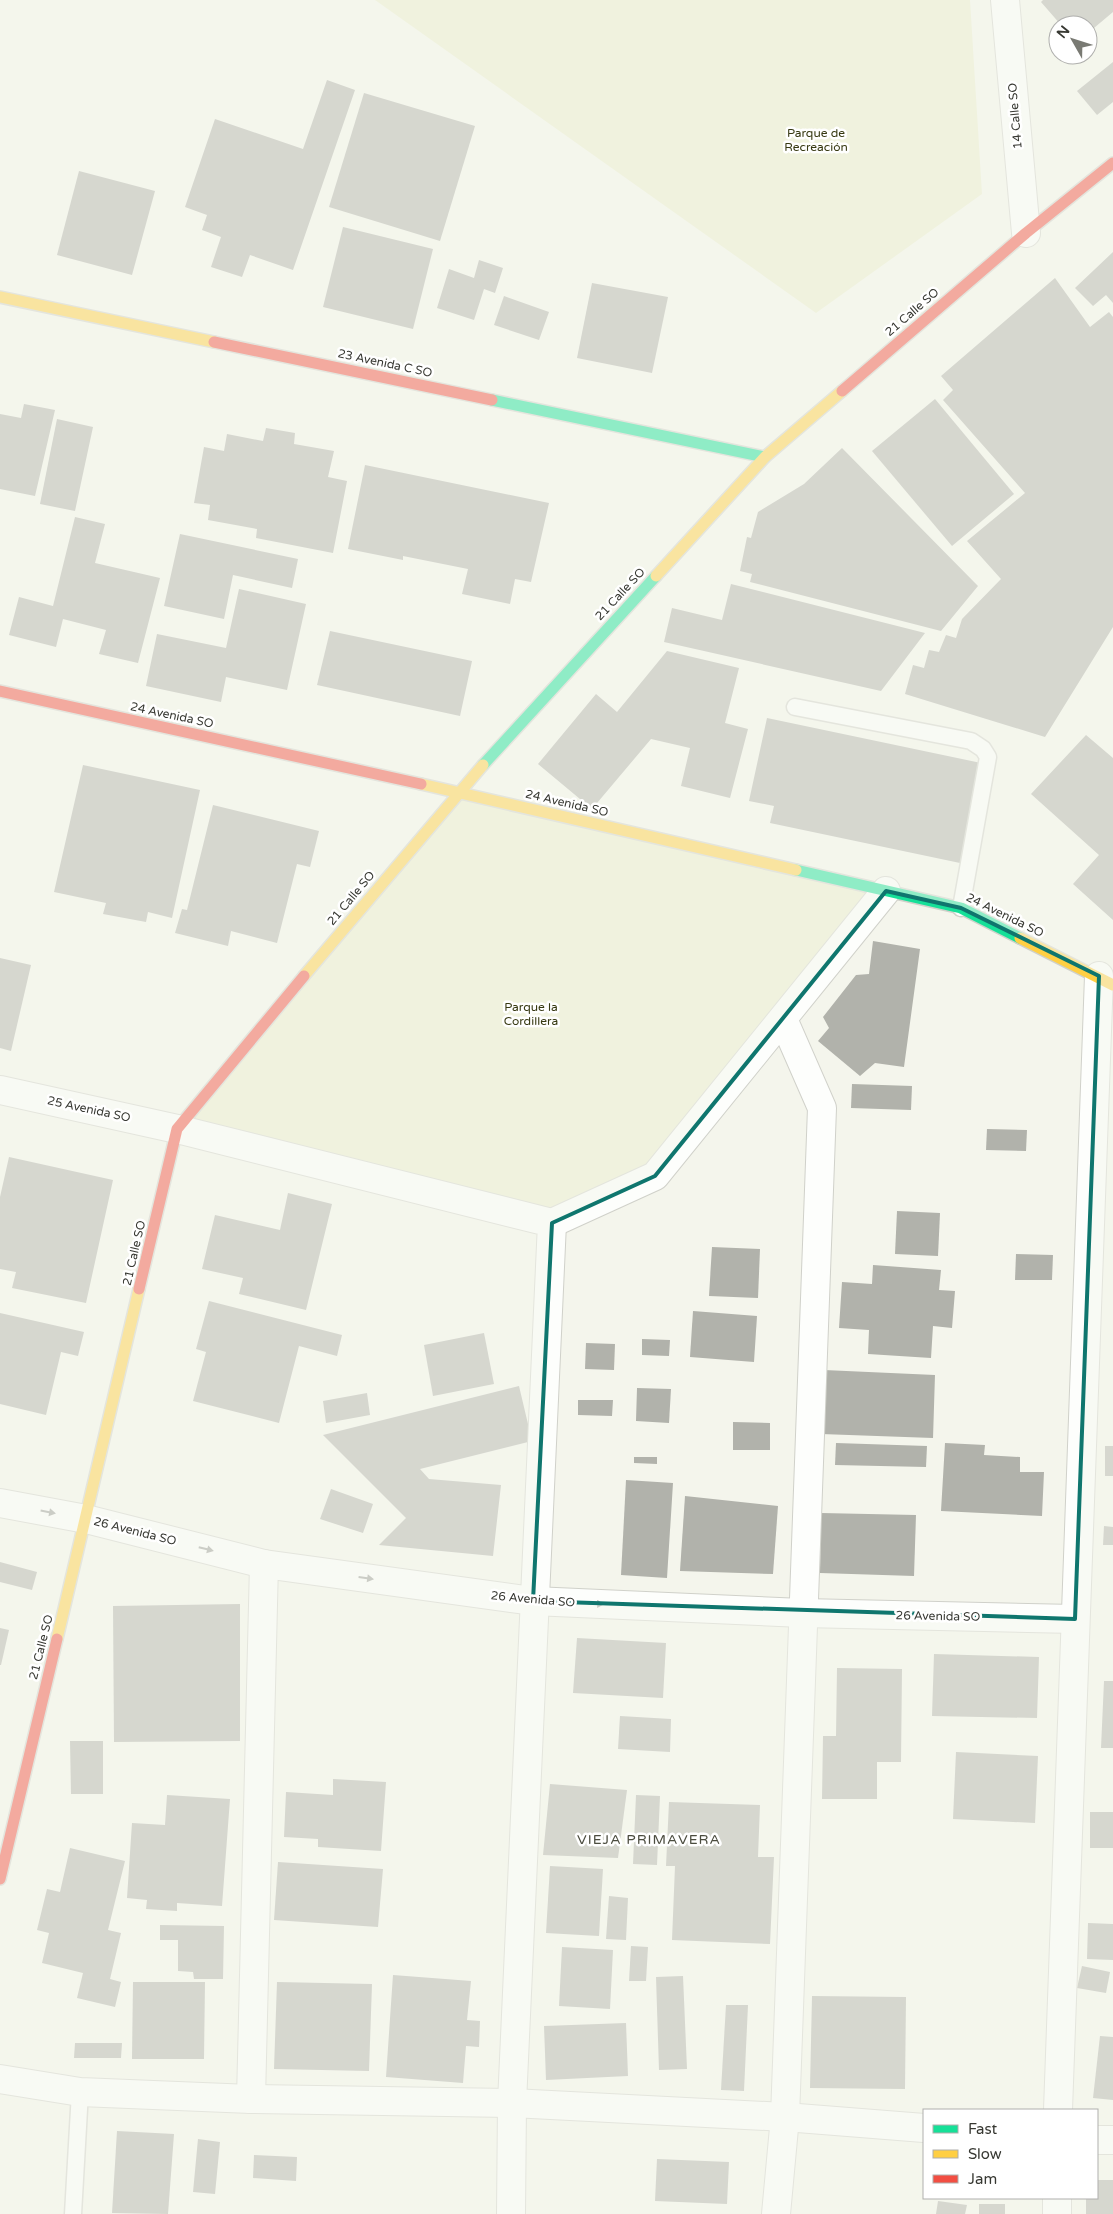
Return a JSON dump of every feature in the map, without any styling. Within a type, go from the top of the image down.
[{"type":"street","name":"14 Calle SO","points":[[1005,0],[1026,233]]},
{"type":"street","name":"21 Calle SO","points":[[0,1879],[4,1834],[86,1519],[177,1129],[458,792],[765,457],[1026,233],[1113,162]]},
{"type":"street","name":"23 Avenida C SO","points":[[0,296],[765,457]]},
{"type":"street","name":"24 Avenida SO","points":[[0,692],[458,792],[961,908],[1106,981]]},
{"type":"street","points":[[511,2214],[512,2103],[533,1601],[552,1223],[655,1176],[886,891]]},
{"type":"street","points":[[1058,2109],[1075,1619],[1106,981]]},
{"type":"street","points":[[776,2214],[785,2117],[822,1108],[783,1019]]},
{"type":"street","name":"25 Avenida SO","points":[[0,1090],[177,1129],[552,1223]]},
{"type":"street","name":"26 Avenida SO","points":[[0,1503],[86,1519],[264,1564],[533,1601],[802,1613],[1075,1619]]},
{"type":"street","points":[[251,2099],[264,1564]]},
{"type":"street","points":[[0,2079],[80,2092],[251,2099],[512,2103],[785,2117],[923,2128]]},
{"type":"street","points":[[1098,2140],[1113,2140]]},
{"type":"street","points":[[1057,2199],[1057,2214]]},
{"type":"lane","points":[[795,706],[971,741],[983,749],[988,757],[961,908]]},
{"type":"lane","points":[[73,2214],[80,2092]]},
{"type":"highlighted area","points":[[886,891],[961,908],[1099,976],[1075,1619],[533,1601],[552,1223],[655,1176]]},
{"type":"green space","name":"Parque de Recreación","points":[[375,0],[970,0],[982,194],[816,313]]},
{"type":"green space","name":"Parque la Cordillera","points":[[458,792],[884,891],[655,1176],[552,1223],[177,1129]]},
{"type":"building","points":[[1043,0],[1113,0],[1113,12],[1098,25],[1098,15],[1052,15],[1041,2]]},
{"type":"building","points":[[1113,62],[1113,102],[1097,115],[1077,91]]},
{"type":"building","points":[[327,80],[355,90],[293,270],[250,255],[242,277],[211,267],[221,237],[202,230],[207,215],[185,207],[215,119],[303,149]]},
{"type":"building","points":[[364,93],[475,126],[440,241],[329,207]]},
{"type":"building","points":[[79,171],[155,191],[132,275],[57,255]]},
{"type":"building","points":[[343,227],[433,249],[413,329],[323,307]]},
{"type":"building","points":[[1113,252],[1113,303],[1106,295],[1093,306],[1075,288]]},
{"type":"building","points":[[479,260],[503,268],[495,293],[484,289],[474,320],[437,308],[449,269],[474,278]]},
{"type":"building","points":[[1055,278],[1090,327],[1109,312],[1113,317],[1113,627],[1045,737],[905,694],[913,665],[924,668],[929,650],[939,652],[946,635],[956,638],[962,619],[1001,579],[967,541],[1025,493],[943,400],[953,390],[941,376]]},
{"type":"building","points":[[592,283],[668,297],[652,373],[577,358]]},
{"type":"building","points":[[504,296],[549,312],[539,340],[494,325]]},
{"type":"building","points":[[935,399],[1014,494],[952,546],[872,451]]},
{"type":"building","points":[[24,404],[55,410],[35,496],[0,489],[0,414],[21,418]]},
{"type":"building","points":[[57,419],[93,427],[75,511],[40,504]]},
{"type":"building","points":[[266,428],[295,433],[294,444],[334,451],[328,477],[347,481],[333,553],[256,538],[257,529],[208,520],[210,505],[194,503],[204,447],[224,451],[227,434],[263,441]]},
{"type":"building","points":[[842,448],[978,586],[941,631],[750,582],[752,574],[740,571],[747,537],[751,538],[758,512],[804,484]]},
{"type":"building","points":[[365,465],[549,503],[531,582],[515,579],[510,604],[462,594],[468,569],[403,556],[403,560],[348,549]]},
{"type":"building","points":[[75,517],[105,524],[95,563],[160,578],[138,663],[99,654],[106,630],[63,619],[56,647],[9,635],[19,597],[53,606]]},
{"type":"building","points":[[180,534],[298,559],[292,588],[233,575],[224,619],[164,606]]},
{"type":"building","points":[[731,584],[925,633],[881,691],[664,642],[672,608],[722,620]]},
{"type":"building","points":[[239,589],[306,604],[287,690],[226,677],[221,702],[146,686],[157,634],[226,648]]},
{"type":"building","points":[[330,631],[472,661],[460,716],[317,685]]},
{"type":"building","points":[[667,651],[739,668],[725,723],[748,729],[730,798],[681,786],[690,748],[651,739],[592,809],[538,764],[596,694],[617,712]]},
{"type":"building","points":[[767,718],[981,763],[960,863],[770,823],[774,806],[749,801]]},
{"type":"building","points":[[1086,735],[1113,758],[1113,920],[1073,884],[1099,855],[1031,794]]},
{"type":"building","points":[[83,765],[200,790],[172,918],[148,912],[146,922],[103,914],[106,903],[54,892]]},
{"type":"building","points":[[213,805],[319,831],[310,867],[297,864],[277,943],[231,931],[228,946],[175,933],[182,909],[187,910]]},
{"type":"building","points":[[873,941],[920,949],[904,1067],[875,1063],[860,1076],[818,1041],[829,1028],[823,1017],[856,975],[869,974]]},
{"type":"building","points":[[0,958],[31,965],[11,1051],[0,1048]]},
{"type":"building","points":[[852,1084],[912,1086],[911,1110],[851,1108]]},
{"type":"building","points":[[987,1129],[1027,1130],[1026,1151],[986,1150]]},
{"type":"building","points":[[9,1157],[113,1180],[86,1303],[12,1288],[16,1272],[0,1269],[0,1197]]},
{"type":"building","points":[[288,1193],[332,1204],[306,1310],[239,1294],[243,1278],[202,1269],[215,1215],[280,1230]]},
{"type":"building","points":[[897,1211],[940,1213],[938,1256],[895,1254]]},
{"type":"building","points":[[712,1247],[760,1249],[758,1298],[709,1296]]},
{"type":"building","points":[[1016,1254],[1053,1255],[1052,1280],[1015,1280]]},
{"type":"building","points":[[873,1265],[941,1270],[939,1290],[955,1291],[952,1328],[933,1326],[931,1358],[868,1354],[869,1330],[839,1328],[842,1282],[872,1284]]},
{"type":"building","points":[[209,1301],[342,1335],[337,1356],[299,1346],[279,1423],[193,1401],[206,1352],[196,1349]]},
{"type":"building","points":[[693,1311],[757,1316],[754,1362],[690,1357]]},
{"type":"building","points":[[0,1313],[84,1332],[78,1356],[61,1352],[46,1415],[0,1404]]},
{"type":"building","points":[[484,1333],[494,1384],[433,1396],[424,1345]]},
{"type":"building","points":[[642,1339],[670,1340],[669,1356],[642,1355]]},
{"type":"building","points":[[586,1343],[615,1344],[614,1370],[585,1369]]},
{"type":"building","points":[[824,1370],[935,1375],[933,1438],[821,1434]]},
{"type":"building","points":[[519,1386],[532,1441],[420,1469],[429,1479],[501,1485],[493,1556],[379,1545],[406,1518],[323,1435]]},
{"type":"building","points":[[637,1388],[671,1389],[669,1423],[636,1421]]},
{"type":"building","points":[[367,1393],[370,1415],[326,1423],[323,1401]]},
{"type":"building","points":[[578,1400],[613,1400],[612,1416],[578,1415]]},
{"type":"building","points":[[733,1422],[770,1423],[770,1450],[733,1450]]},
{"type":"building","points":[[836,1443],[927,1446],[926,1467],[835,1465]]},
{"type":"building","points":[[945,1443],[985,1445],[984,1455],[1020,1457],[1020,1472],[1044,1472],[1042,1516],[941,1511]]},
{"type":"building","points":[[1105,1446],[1113,1446],[1113,1476],[1105,1476]]},
{"type":"building","points":[[634,1457],[657,1457],[657,1464],[634,1463]]},
{"type":"building","points":[[626,1480],[673,1483],[667,1578],[621,1575]]},
{"type":"building","points":[[331,1489],[373,1504],[363,1533],[320,1519]]},
{"type":"building","points":[[685,1496],[778,1506],[773,1574],[680,1571]]},
{"type":"building","points":[[821,1513],[916,1515],[914,1576],[820,1573]]},
{"type":"building","points":[[1104,1526],[1113,1527],[1113,1545],[1103,1545]]},
{"type":"building","points":[[0,1562],[37,1572],[32,1590],[0,1582]]},
{"type":"building","points":[[240,1604],[240,1741],[114,1742],[113,1606]]},
{"type":"building","points":[[0,1628],[9,1630],[1,1665],[0,1665]]},
{"type":"building","points":[[577,1638],[666,1643],[663,1698],[573,1693]]},
{"type":"building","points":[[934,1654],[1039,1657],[1037,1718],[932,1716]]},
{"type":"building","points":[[837,1668],[902,1669],[901,1762],[877,1762],[877,1799],[822,1799],[823,1736],[836,1736]]},
{"type":"building","points":[[1104,1681],[1113,1681],[1113,1748],[1101,1748]]},
{"type":"building","points":[[620,1716],[671,1719],[670,1752],[618,1749]]},
{"type":"building","points":[[70,1741],[103,1741],[103,1794],[71,1794]]},
{"type":"building","points":[[956,1752],[1038,1756],[1035,1823],[953,1819]]},
{"type":"building","points":[[333,1779],[386,1782],[381,1851],[318,1847],[318,1839],[284,1837],[286,1792],[333,1795]]},
{"type":"building","points":[[550,1784],[627,1790],[618,1858],[543,1855]]},
{"type":"building","points":[[167,1795],[230,1799],[222,1906],[177,1903],[177,1911],[146,1909],[147,1900],[127,1898],[132,1823],[165,1825]]},
{"type":"building","points":[[636,1795],[660,1796],[657,1865],[633,1864]]},
{"type":"building","points":[[669,1802],[760,1805],[758,1857],[774,1857],[770,1944],[672,1940],[675,1866],[666,1866]]},
{"type":"building","points":[[1090,1812],[1113,1812],[1113,1848],[1090,1848]]},
{"type":"building","points":[[70,1848],[125,1861],[108,1930],[121,1933],[110,1979],[121,1982],[115,2007],[77,1998],[83,1973],[42,1963],[49,1933],[37,1930],[47,1889],[60,1892]]},
{"type":"building","points":[[278,1862],[383,1869],[378,1927],[274,1920]]},
{"type":"building","points":[[550,1866],[603,1869],[599,1936],[546,1933]]},
{"type":"building","points":[[609,1896],[628,1898],[626,1940],[606,1939]]},
{"type":"building","points":[[1088,1923],[1113,1924],[1113,1960],[1087,1959]]},
{"type":"building","points":[[160,1925],[224,1926],[223,1979],[194,1979],[193,1972],[178,1971],[178,1940],[160,1940]]},
{"type":"building","points":[[631,1946],[648,1947],[646,1981],[629,1981]]},
{"type":"building","points":[[562,1947],[613,1950],[610,2009],[559,2006]]},
{"type":"building","points":[[1082,1966],[1110,1972],[1106,1993],[1077,1988]]},
{"type":"building","points":[[393,1975],[471,1981],[467,2020],[480,2021],[479,2047],[466,2046],[463,2083],[386,2077]]},
{"type":"building","points":[[683,1976],[687,2069],[659,2070],[656,1977]]},
{"type":"building","points":[[133,1982],[205,1982],[204,2059],[132,2059]]},
{"type":"building","points":[[277,1982],[372,1984],[369,2071],[274,2069]]},
{"type":"building","points":[[812,1996],[906,1997],[905,2089],[810,2088]]},
{"type":"building","points":[[726,2005],[748,2005],[744,2091],[721,2090]]},
{"type":"building","points":[[626,2023],[628,2076],[546,2080],[544,2026]]},
{"type":"building","points":[[1100,2036],[1113,2037],[1113,2100],[1093,2098]]},
{"type":"building","points":[[75,2043],[122,2043],[121,2058],[74,2058]]},
{"type":"building","points":[[117,2131],[174,2134],[168,2214],[112,2213]]},
{"type":"building","points":[[198,2139],[220,2142],[215,2194],[193,2192]]},
{"type":"building","points":[[254,2155],[297,2157],[296,2181],[253,2178]]},
{"type":"building","points":[[657,2159],[729,2162],[727,2204],[655,2201]]},
{"type":"building","points":[[1098,2180],[1113,2180],[1113,2214],[1086,2214],[1086,2199],[1098,2199]]},
{"type":"building","points":[[938,2201],[967,2205],[965,2214],[936,2214]]},
{"type":"building","points":[[979,2204],[1005,2204],[1005,2214],[979,2214]]},
{"type":"traffic: fast","points":[[492,400],[765,457]]},
{"type":"traffic: fast","points":[[483,765],[656,576]]},
{"type":"traffic: fast","points":[[796,870],[961,908],[1020,938]]},
{"type":"traffic: slow","points":[[0,297],[214,342]]},
{"type":"traffic: slow","points":[[656,576],[765,457],[842,391]]},
{"type":"traffic: slow","points":[[304,976],[483,765]]},
{"type":"traffic: slow","points":[[421,784],[796,870]]},
{"type":"traffic: slow","points":[[1020,938],[1113,985]]},
{"type":"traffic: slow","points":[[57,1639],[139,1289]]},
{"type":"traffic: jam","points":[[842,391],[1026,233],[1113,163]]},
{"type":"traffic: jam","points":[[214,342],[492,400]]},
{"type":"traffic: jam","points":[[0,691],[421,784]]},
{"type":"traffic: jam","points":[[139,1289],[177,1129],[304,976]]},
{"type":"traffic: jam","points":[[0,1879],[57,1639]]},
{"type":"district","name":"VIEJA PRIMAVERA","points":[[649,1839]]}]
